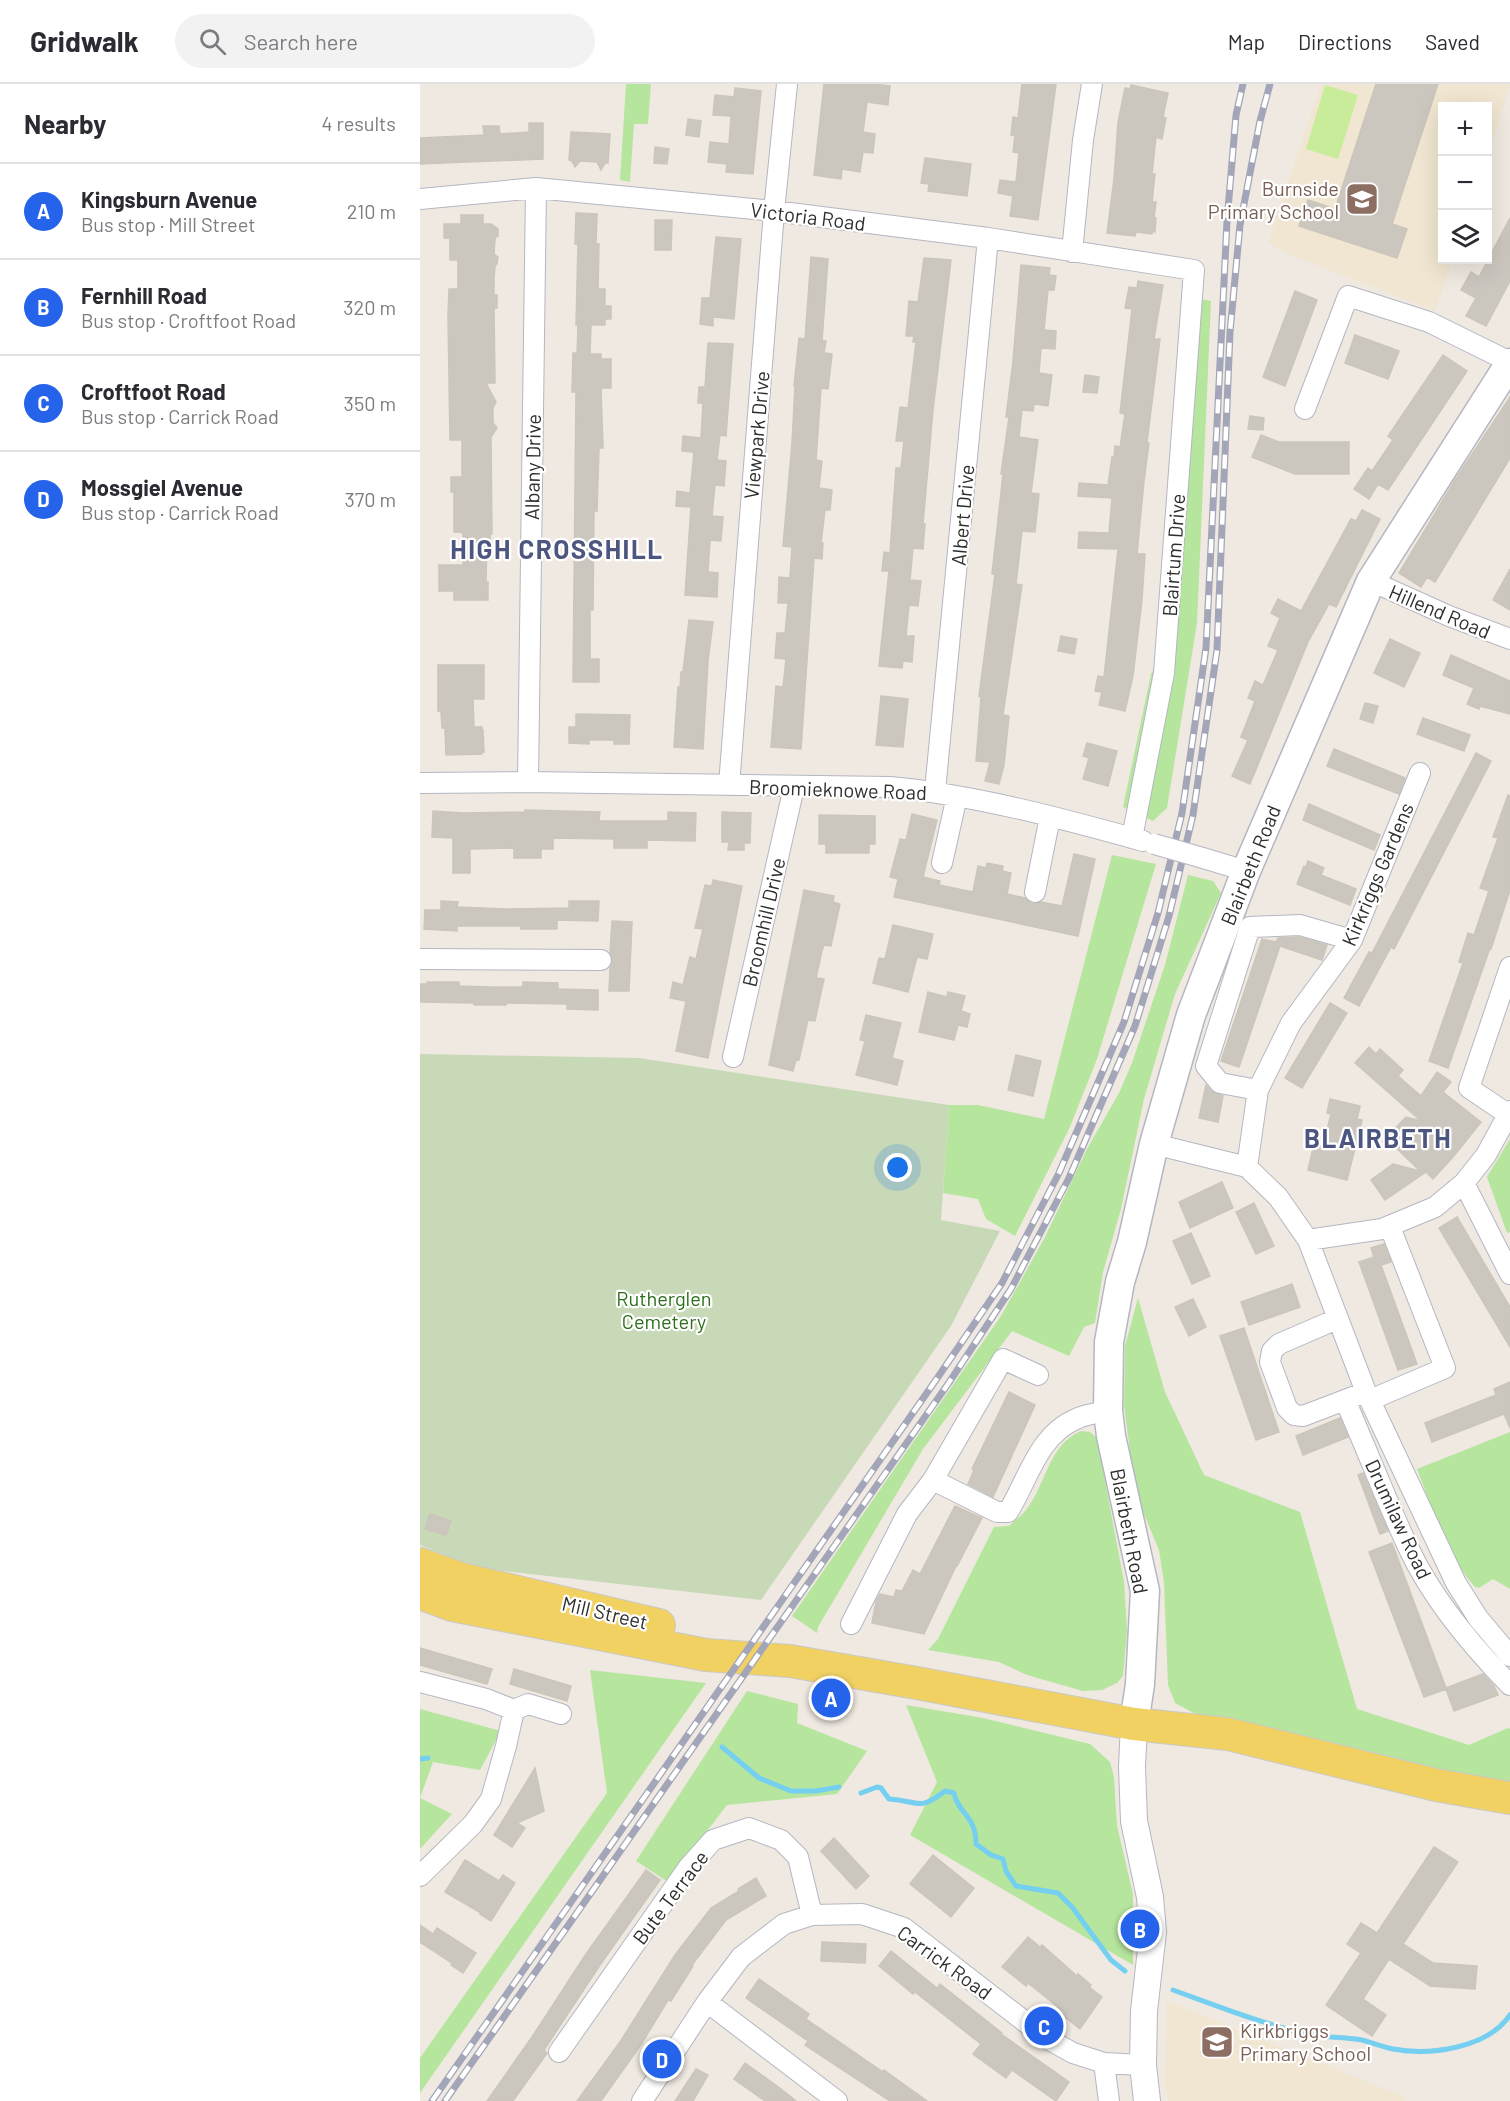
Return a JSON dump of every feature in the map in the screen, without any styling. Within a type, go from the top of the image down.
[{"type":"main road","name":"Blairbeth Road","points":[[1134,1724],[1145,1626],[1145,1592],[1111,1436],[1108,1411],[1109,1342],[1120,1282],[1132,1242],[1154,1144],[1191,1016],[1246,871],[1371,581],[1510,363]]},
{"type":"main road","name":"Mill Street","points":[[420,1564],[462,1579],[708,1636],[790,1661]]},
{"type":"main road","name":"Mill Street","points":[[420,1593],[452,1605],[706,1655],[790,1661],[1134,1724],[1228,1734],[1436,1785],[1510,1798]]},
{"type":"street","name":"Viewpark Drive","points":[[729,785],[786,84]]},
{"type":"street","points":[[1072,252],[1083,140],[1092,84]]},
{"type":"street","name":"Victoria Road","points":[[420,199],[536,188],[774,210],[988,238],[1194,270]]},
{"type":"street","name":"Albany Drive","points":[[528,782],[536,188]]},
{"type":"street","name":"Albert Drive","points":[[935,791],[988,238]]},
{"type":"street","name":"Blairtum Drive","points":[[1132,838],[1164,673],[1194,270]]},
{"type":"street","points":[[1305,410],[1347,296],[1430,322],[1510,363]]},
{"type":"street","name":"Hillend Road","points":[[1371,581],[1449,616],[1510,639]]},
{"type":"street","name":"Kirkriggs Gardens","points":[[1247,1167],[1258,1090],[1291,1023],[1352,940],[1420,773]]},
{"type":"street","name":"Broomieknowe Road","points":[[420,783],[528,782],[890,787],[935,791],[1132,838],[1246,871]]},
{"type":"street","name":"Broomhill Drive","points":[[733,1057],[794,787]]},
{"type":"street","points":[[942,863],[957,796]]},
{"type":"street","points":[[1035,892],[1050,817]]},
{"type":"street","points":[[1258,1090],[1220,1083],[1206,1066],[1250,927],[1300,925],[1352,940]]},
{"type":"street","points":[[420,959],[600,960]]},
{"type":"street","points":[[1308,1240],[1390,1227],[1435,1207],[1464,1183],[1486,1155],[1509,1113],[1469,1088],[1510,967]]},
{"type":"street","points":[[1154,1144],[1247,1167]]},
{"type":"street","name":"Drumilaw Road","points":[[1247,1167],[1278,1197],[1308,1240],[1368,1396],[1456,1583],[1478,1618],[1510,1656]]},
{"type":"street","points":[[1464,1183],[1510,1274]]},
{"type":"street","points":[[1337,1319],[1279,1344],[1272,1351],[1270,1362],[1287,1408],[1294,1414],[1303,1416],[1346,1400],[1368,1396],[1445,1368],[1390,1227]]},
{"type":"street","points":[[851,1624],[907,1514],[933,1480],[1003,1359],[1038,1375]]},
{"type":"street","name":"Drumilaw Road","points":[[1346,1400],[1410,1550],[1448,1614],[1483,1657],[1510,1685]]},
{"type":"street","points":[[933,1480],[997,1512],[1008,1512],[1041,1448],[1064,1425],[1086,1415],[1108,1411]]},
{"type":"street","points":[[420,1682],[514,1710],[528,1704],[561,1714]]},
{"type":"street","points":[[420,1876],[473,1824],[491,1799],[507,1746],[514,1710]]},
{"type":"street","points":[[1134,1724],[1132,1767],[1134,1821],[1150,1897],[1153,1932],[1144,2011],[1143,2065],[1147,2101]]},
{"type":"street","name":"Bute Terrace","points":[[559,2052],[688,1868],[713,1840],[749,1828],[781,1840],[798,1857],[812,1915]]},
{"type":"street","name":"Carrick Road","points":[[642,2101],[707,2002],[741,1957],[784,1924],[812,1915],[862,1914],[904,1928],[1046,2038],[1073,2053],[1104,2063],[1143,2065]]},
{"type":"street","points":[[707,2002],[837,2101]]},
{"type":"street","points":[[1104,2063],[1109,2101]]},
{"type":"shaded area","name":"Burnside Primary School","points":[[1321,84],[1510,84],[1492,142],[1492,102],[1438,102],[1438,264],[1451,264],[1435,311],[1295,257],[1268,243]]},
{"type":"shaded area","name":"Kirkbriggs Primary School","points":[[1167,2001],[1405,2097],[1405,2101],[1168,2101],[1165,2082]]},
{"type":"green space","points":[[626,84],[651,84],[648,124],[634,124],[630,182],[620,180]]},
{"type":"green space","points":[[1325,85],[1358,95],[1338,159],[1306,149]]},
{"type":"green space","points":[[1200,299],[1211,301],[1197,623],[1167,808],[1153,821],[1123,807],[1151,674],[1177,629]]},
{"type":"green space","points":[[1112,855],[1156,864],[1097,1059],[1069,1129],[1015,1236],[986,1219],[978,1199],[943,1193],[949,1105],[978,1105],[1044,1119]]},
{"type":"green space","points":[[1188,875],[1213,881],[1221,893],[1175,994],[1144,1099],[1121,1209],[1103,1272],[1095,1323],[1084,1327],[1069,1356],[1012,1331],[923,1449],[818,1627],[817,1633],[792,1616],[1001,1316],[1044,1239],[1087,1149],[1119,1093],[1132,1063],[1165,965]]},
{"type":"green space","name":"Rutherglen Cemetery","points":[[420,1054],[639,1058],[949,1105],[941,1220],[1000,1231],[951,1326],[761,1600],[477,1568],[420,1545]]},
{"type":"green space","points":[[1510,1139],[1510,1232],[1507,1233],[1487,1177]]},
{"type":"green space","points":[[1138,1298],[1165,1392],[1204,1475],[1300,1512],[1357,1709],[1469,1745],[1510,1729],[1510,1787],[1207,1720],[1175,1703],[1168,1685],[1164,1582],[1159,1550],[1136,1495],[1124,1406],[1125,1346]]},
{"type":"green space","points":[[1081,1431],[1090,1432],[1097,1438],[1124,1582],[1127,1631],[1123,1676],[1117,1683],[1102,1690],[1083,1691],[1027,1675],[999,1662],[928,1650],[938,1639],[994,1527],[1009,1526],[1024,1512],[1033,1500],[1061,1446]]},
{"type":"green space","points":[[1510,1432],[1510,1589],[1493,1579],[1479,1588],[1475,1587],[1465,1575],[1448,1546],[1417,1469]]},
{"type":"green space","points":[[590,1670],[706,1683],[420,2093],[420,2058],[607,1793]]},
{"type":"green space","points":[[747,1691],[798,1704],[797,1723],[867,1751],[837,1794],[727,1805],[668,1882],[636,1861]]},
{"type":"green space","points":[[906,1705],[983,1718],[1090,1744],[1110,1762],[1114,1777],[1117,1826],[1133,1894],[1133,1965],[910,1835],[937,1782]]},
{"type":"green space","points":[[420,1709],[501,1731],[480,1770],[433,1762],[420,1798]]},
{"type":"green space","points":[[420,1798],[452,1814],[420,1849]]},
{"type":"building","points":[[824,84],[890,86],[888,105],[867,102],[863,132],[875,134],[873,153],[863,152],[860,172],[842,169],[841,179],[814,175]]},
{"type":"building","points":[[1022,84],[1056,84],[1038,220],[1010,216],[1013,196],[998,193],[1000,180],[1016,182],[1019,153],[1013,152],[1015,136],[1011,135],[1013,117],[1018,118]]},
{"type":"building","points":[[1376,84],[1438,84],[1392,224],[1407,229],[1397,258],[1299,226],[1308,200],[1335,209]]},
{"type":"building","points":[[1131,85],[1168,93],[1163,117],[1166,118],[1162,139],[1156,137],[1152,174],[1155,174],[1152,202],[1156,202],[1155,232],[1152,231],[1152,234],[1136,232],[1135,236],[1107,233],[1118,122],[1125,88],[1130,89]]},
{"type":"building","points":[[735,88],[761,91],[753,174],[726,172],[727,164],[708,162],[710,142],[729,144],[731,116],[713,115],[715,95],[734,97]]},
{"type":"building","points":[[688,119],[701,121],[699,137],[686,135]]},
{"type":"building","points":[[529,123],[543,123],[543,159],[420,164],[420,138],[484,135],[483,126],[499,126],[500,134],[529,132]]},
{"type":"building","points":[[571,132],[610,134],[608,163],[605,163],[601,170],[597,162],[580,161],[575,167],[569,160]]},
{"type":"building","points":[[655,147],[669,149],[667,164],[654,163]]},
{"type":"building","points":[[925,158],[971,164],[967,196],[928,191],[929,184],[921,183]]},
{"type":"building","points":[[576,213],[597,214],[598,289],[605,289],[605,306],[611,306],[611,319],[605,319],[605,325],[591,325],[590,354],[601,354],[601,359],[611,359],[611,388],[601,388],[603,448],[599,448],[597,511],[594,511],[593,610],[590,610],[590,659],[599,659],[599,682],[573,682],[576,392],[572,392],[573,353],[577,353],[578,325],[576,325],[578,244],[575,244]]},
{"type":"building","points":[[461,215],[483,215],[483,224],[491,224],[498,229],[494,254],[498,257],[494,279],[494,295],[497,295],[497,308],[494,308],[495,383],[486,383],[496,402],[493,408],[493,423],[497,428],[491,437],[492,534],[490,534],[490,543],[487,543],[488,600],[454,600],[454,591],[439,591],[439,565],[463,565],[463,534],[454,532],[454,492],[451,492],[451,477],[462,477],[462,440],[450,440],[449,289],[458,289],[458,260],[450,260],[450,238],[444,238],[444,224],[461,224]]},
{"type":"building","points":[[1510,218],[1510,281],[1486,326],[1466,316],[1476,298],[1461,290],[1471,272],[1479,277],[1486,264],[1492,264],[1492,252]]},
{"type":"building","points":[[655,220],[672,220],[671,250],[655,250]]},
{"type":"building","points":[[716,237],[741,239],[734,319],[713,317],[713,326],[700,324],[702,298],[710,298]]},
{"type":"building","points":[[811,257],[828,259],[822,341],[826,341],[824,353],[832,354],[828,389],[821,388],[816,460],[822,461],[819,488],[832,490],[830,510],[825,510],[821,543],[823,543],[822,559],[814,558],[801,749],[771,747],[776,686],[783,687],[786,659],[775,658],[777,633],[785,633],[788,603],[778,603],[779,577],[790,578],[792,547],[783,546],[792,443],[794,386],[799,338],[805,339]]},
{"type":"building","points":[[924,258],[951,260],[933,410],[923,549],[913,548],[910,580],[921,581],[918,606],[909,605],[906,636],[914,636],[912,662],[903,661],[902,668],[879,666],[889,571],[882,571],[884,552],[890,553],[896,468],[901,468],[904,441],[896,441],[900,407],[908,408],[916,342],[913,342],[914,336],[906,336],[909,301],[918,302]]},
{"type":"building","points":[[1021,265],[1050,268],[1049,275],[1056,276],[1054,290],[1048,290],[1044,330],[1056,331],[1055,349],[1041,348],[1039,373],[1052,375],[1048,406],[1034,404],[1033,411],[1022,410],[1019,437],[1038,440],[1031,493],[1039,494],[1035,532],[1022,531],[1016,584],[1022,585],[1003,715],[1009,716],[1004,765],[999,784],[985,781],[990,762],[976,761],[981,697],[979,696],[995,574],[992,574],[1003,474],[1001,474],[1009,417],[1006,417]]},
{"type":"building","points":[[1138,281],[1163,285],[1154,339],[1160,339],[1147,442],[1149,443],[1137,554],[1145,554],[1142,600],[1133,676],[1125,711],[1099,705],[1102,692],[1095,691],[1098,676],[1104,677],[1118,549],[1078,548],[1079,532],[1109,533],[1112,498],[1078,496],[1079,483],[1108,485],[1115,446],[1120,447],[1125,414],[1120,413],[1132,309],[1125,308],[1129,287],[1137,288]]},
{"type":"building","points":[[1295,291],[1317,300],[1285,386],[1263,377]]},
{"type":"building","points":[[1355,335],[1399,351],[1388,379],[1345,363]]},
{"type":"building","points":[[708,343],[733,344],[726,436],[720,435],[717,460],[726,461],[724,486],[715,485],[712,516],[723,517],[721,541],[710,540],[708,572],[718,573],[717,597],[685,595],[691,507],[676,506],[677,491],[690,493],[694,452],[682,451],[683,436],[701,438],[703,403],[698,403],[699,387],[705,387]]},
{"type":"building","points":[[1443,355],[1467,371],[1388,490],[1378,484],[1369,499],[1354,489],[1368,468],[1372,471],[1393,440],[1388,436]]},
{"type":"building","points":[[1085,375],[1099,377],[1097,393],[1083,392]]},
{"type":"building","points":[[1510,397],[1510,458],[1435,582],[1427,577],[1421,587],[1399,573],[1455,480]]},
{"type":"building","points":[[1250,416],[1264,418],[1263,430],[1248,429]]},
{"type":"building","points":[[1261,435],[1279,442],[1349,442],[1349,474],[1295,474],[1252,457]]},
{"type":"building","points":[[1362,510],[1380,519],[1336,607],[1329,604],[1308,642],[1250,784],[1232,776],[1248,740],[1241,737],[1255,701],[1248,698],[1255,681],[1263,685],[1278,650],[1268,646],[1280,618],[1271,613],[1278,599],[1301,611],[1351,519],[1356,521]]},
{"type":"building","points":[[1510,569],[1510,610],[1493,600]]},
{"type":"building","points":[[689,620],[713,622],[708,661],[703,749],[674,747],[678,687],[680,687],[681,672],[683,672]]},
{"type":"building","points":[[1061,636],[1077,639],[1074,654],[1058,651]]},
{"type":"building","points":[[1390,639],[1420,653],[1404,687],[1374,673]]},
{"type":"building","points":[[1451,655],[1510,681],[1510,714],[1480,706],[1479,709],[1467,704],[1474,688],[1443,675]]},
{"type":"building","points":[[438,665],[484,665],[484,699],[473,699],[474,727],[482,727],[483,730],[484,752],[482,754],[446,755],[445,728],[442,728],[441,711],[438,711]]},
{"type":"building","points":[[881,696],[908,699],[903,747],[876,745]]},
{"type":"building","points":[[1365,703],[1378,706],[1373,723],[1360,719]]},
{"type":"building","points":[[576,714],[630,715],[629,744],[614,744],[614,740],[589,740],[589,744],[569,743],[569,727],[576,727]]},
{"type":"building","points":[[1423,718],[1470,735],[1464,751],[1417,734]]},
{"type":"building","points":[[1087,743],[1117,751],[1108,786],[1083,779],[1089,758],[1083,756]]},
{"type":"building","points":[[1334,749],[1405,778],[1399,794],[1327,766]]},
{"type":"building","points":[[1476,753],[1491,761],[1394,949],[1391,947],[1359,1006],[1344,998],[1369,952],[1372,953]]},
{"type":"building","points":[[1508,795],[1510,796],[1510,890],[1448,1068],[1429,1061],[1463,963],[1459,962],[1468,933],[1474,935],[1489,891],[1480,888],[1498,838],[1493,837]]},
{"type":"building","points":[[1309,804],[1380,835],[1374,850],[1303,820]]},
{"type":"building","points":[[525,810],[600,812],[599,821],[668,821],[668,812],[696,813],[695,841],[647,840],[647,848],[614,848],[614,839],[553,838],[553,849],[541,849],[541,858],[514,858],[514,848],[470,849],[470,873],[453,873],[453,838],[432,837],[433,811],[463,813],[525,812]]},
{"type":"building","points":[[722,812],[751,813],[750,843],[744,843],[744,850],[728,850],[729,842],[722,842]]},
{"type":"building","points":[[912,814],[937,820],[923,877],[940,881],[939,885],[973,892],[978,866],[986,868],[987,863],[1003,866],[1002,871],[1011,873],[1007,894],[1025,898],[1032,904],[1041,902],[1062,906],[1074,854],[1095,859],[1078,936],[894,897],[898,879],[890,877],[900,839],[906,840]]},
{"type":"building","points":[[819,815],[875,816],[875,844],[869,844],[869,853],[826,853],[826,844],[819,844]]},
{"type":"building","points":[[1308,861],[1324,868],[1321,875],[1356,889],[1350,905],[1297,884]]},
{"type":"building","points":[[713,880],[742,886],[708,1058],[676,1051],[686,1001],[670,998],[673,982],[683,985],[690,957],[696,959],[703,929],[695,928],[705,885],[712,886]]},
{"type":"building","points":[[804,890],[834,896],[833,902],[840,904],[831,946],[824,945],[816,978],[824,979],[815,1021],[808,1020],[799,1060],[796,1060],[793,1071],[769,1065]]},
{"type":"building","points":[[441,901],[458,902],[457,907],[505,909],[569,908],[569,901],[599,901],[598,921],[557,920],[557,929],[521,929],[521,926],[457,926],[457,931],[424,929],[425,910],[441,910]]},
{"type":"building","points":[[612,921],[632,922],[629,991],[609,991],[610,968],[613,961],[610,953]]},
{"type":"building","points":[[893,925],[933,934],[927,959],[917,957],[908,992],[873,983],[879,958],[885,959]]},
{"type":"building","points":[[1299,937],[1327,945],[1322,960],[1280,946],[1239,1067],[1221,1061],[1262,939],[1276,942],[1278,938]]},
{"type":"building","points":[[427,982],[459,982],[459,986],[490,987],[523,987],[523,982],[558,983],[558,989],[598,990],[598,1010],[567,1009],[567,1004],[474,1005],[474,1003],[420,1002],[420,984],[427,984]]},
{"type":"building","points":[[928,992],[947,997],[948,992],[965,996],[961,1011],[970,1014],[967,1027],[958,1025],[954,1040],[919,1032]]},
{"type":"building","points":[[1330,1003],[1347,1013],[1302,1088],[1285,1078]]},
{"type":"building","points":[[866,1015],[901,1023],[892,1058],[903,1061],[897,1085],[856,1075],[865,1041],[860,1040]]},
{"type":"building","points":[[1369,1047],[1376,1054],[1380,1049],[1403,1070],[1398,1076],[1421,1096],[1437,1072],[1451,1082],[1443,1092],[1481,1122],[1433,1179],[1426,1172],[1385,1200],[1371,1180],[1393,1164],[1420,1171],[1386,1138],[1406,1117],[1421,1121],[1355,1063]]},
{"type":"building","points":[[1016,1055],[1041,1061],[1033,1096],[1008,1090]]},
{"type":"building","points":[[1206,1085],[1211,1091],[1223,1096],[1218,1122],[1199,1118]]},
{"type":"building","points":[[1330,1099],[1360,1106],[1357,1119],[1362,1120],[1347,1180],[1308,1170],[1314,1144],[1323,1146],[1331,1114],[1327,1113]]},
{"type":"building","points":[[1222,1182],[1233,1208],[1190,1228],[1179,1202]]},
{"type":"building","points":[[1254,1203],[1274,1246],[1256,1254],[1236,1212]]},
{"type":"building","points":[[1457,1217],[1510,1307],[1510,1347],[1439,1228]]},
{"type":"building","points":[[1191,1233],[1210,1276],[1192,1284],[1173,1241]]},
{"type":"building","points":[[1384,1244],[1391,1262],[1381,1265],[1417,1364],[1398,1370],[1359,1262],[1374,1257],[1371,1248]]},
{"type":"building","points":[[1292,1284],[1300,1307],[1249,1325],[1241,1302]]},
{"type":"building","points":[[1193,1299],[1206,1327],[1189,1336],[1175,1307]]},
{"type":"building","points":[[1244,1328],[1279,1432],[1256,1440],[1220,1336]]},
{"type":"building","points":[[1510,1382],[1510,1428],[1504,1414],[1432,1442],[1425,1423],[1496,1395],[1494,1389]]},
{"type":"building","points":[[1009,1392],[1035,1405],[993,1497],[968,1484],[974,1470],[972,1469]]},
{"type":"building","points":[[1340,1418],[1348,1437],[1303,1455],[1296,1436]]},
{"type":"building","points":[[1363,1473],[1388,1531],[1380,1534],[1358,1475]]},
{"type":"building","points":[[955,1506],[982,1518],[924,1634],[872,1623],[876,1601],[880,1594],[894,1597],[896,1590],[902,1591],[913,1570],[920,1574]]},
{"type":"building","points":[[430,1514],[451,1521],[446,1535],[425,1529]]},
{"type":"building","points":[[1392,1543],[1446,1688],[1483,1674],[1494,1686],[1498,1695],[1454,1711],[1446,1689],[1424,1697],[1369,1552]]},
{"type":"building","points":[[420,1648],[492,1669],[487,1684],[420,1665]]},
{"type":"building","points":[[514,1669],[571,1686],[567,1701],[510,1684]]},
{"type":"building","points":[[535,1768],[544,1811],[517,1823],[525,1828],[512,1847],[494,1835]]},
{"type":"building","points":[[834,1838],[869,1876],[856,1889],[821,1851]]},
{"type":"building","points":[[1434,1847],[1458,1862],[1403,1944],[1433,1963],[1477,1966],[1475,1989],[1430,1986],[1389,1959],[1363,1999],[1386,2015],[1372,2036],[1326,2005],[1361,1953],[1347,1944],[1361,1923],[1377,1933]]},
{"type":"building","points":[[933,1855],[974,1888],[951,1917],[910,1884]]},
{"type":"building","points":[[465,1860],[499,1881],[503,1875],[515,1883],[491,1921],[445,1892]]},
{"type":"building","points":[[646,1870],[660,1880],[544,2050],[547,2053],[513,2101],[487,2101],[586,1954]]},
{"type":"building","points":[[756,1878],[766,1896],[726,1920],[692,1965],[671,2001],[668,2000],[642,2043],[601,2101],[577,2101],[620,2042],[675,1955],[711,1908]]},
{"type":"building","points":[[420,1925],[433,1934],[437,1928],[476,1953],[463,1973],[420,1942]]},
{"type":"building","points":[[1028,1937],[1040,1947],[1042,1945],[1077,1976],[1078,1974],[1102,1997],[1080,2029],[1055,2009],[1058,2007],[1028,1983],[1026,1986],[1002,1967]]},
{"type":"building","points":[[822,1942],[866,1944],[865,1963],[821,1961]]},
{"type":"building","points":[[891,1951],[937,1988],[940,1984],[1001,2034],[1069,2082],[1056,2101],[1012,2070],[1006,2078],[973,2054],[981,2044],[879,1966]]},
{"type":"building","points":[[759,1979],[809,2014],[806,2019],[927,2101],[890,2101],[805,2045],[808,2041],[746,1998]]},
{"type":"building","points":[[745,2063],[796,2101],[765,2101],[734,2079]]},
{"type":"building","points":[[696,2069],[708,2075],[693,2101],[675,2101]]},
{"type":"waterway","points":[[722,1747],[759,1778],[791,1791],[816,1791],[839,1787]]},
{"type":"waterway","points":[[420,1759],[428,1758]]},
{"type":"waterway","points":[[861,1793],[877,1787],[881,1788],[889,1799],[917,1804],[929,1802],[945,1791],[954,1793],[959,1806],[973,1827],[976,1844],[991,1855],[1003,1859],[1006,1871],[1016,1886],[1058,1893],[1072,1907],[1111,1960],[1125,1971]]},
{"type":"waterway","points":[[1173,1990],[1291,2030],[1362,2040],[1408,2051],[1440,2050],[1473,2042],[1488,2035],[1510,2015]]},
{"type":"railway","points":[[432,2101],[1002,1283],[1059,1173],[1124,1022],[1158,913],[1182,813],[1206,648],[1227,221],[1236,115],[1243,84]]},
{"type":"railway","points":[[445,2101],[948,1384],[1011,1289],[1069,1178],[1135,1026],[1169,916],[1193,815],[1217,650],[1230,332],[1240,225],[1260,121],[1270,84]]},
{"type":"place","name":"Burnside Primary School","points":[[1362,199]]},
{"type":"place","name":"Kingsburn Avenue","points":[[831,1698]]},
{"type":"place","name":"Fernhill Road","points":[[1140,1929]]},
{"type":"place","name":"Croftfoot Road","points":[[1044,2026]]},
{"type":"place","name":"Kirkbriggs Primary School","points":[[1217,2042]]},
{"type":"place","name":"Mossgiel Avenue","points":[[662,2059]]},
{"type":"district","name":"HIGH CROSSHILL","points":[[557,548]]},
{"type":"district","name":"BLAIRBETH","points":[[1378,1137]]}]
